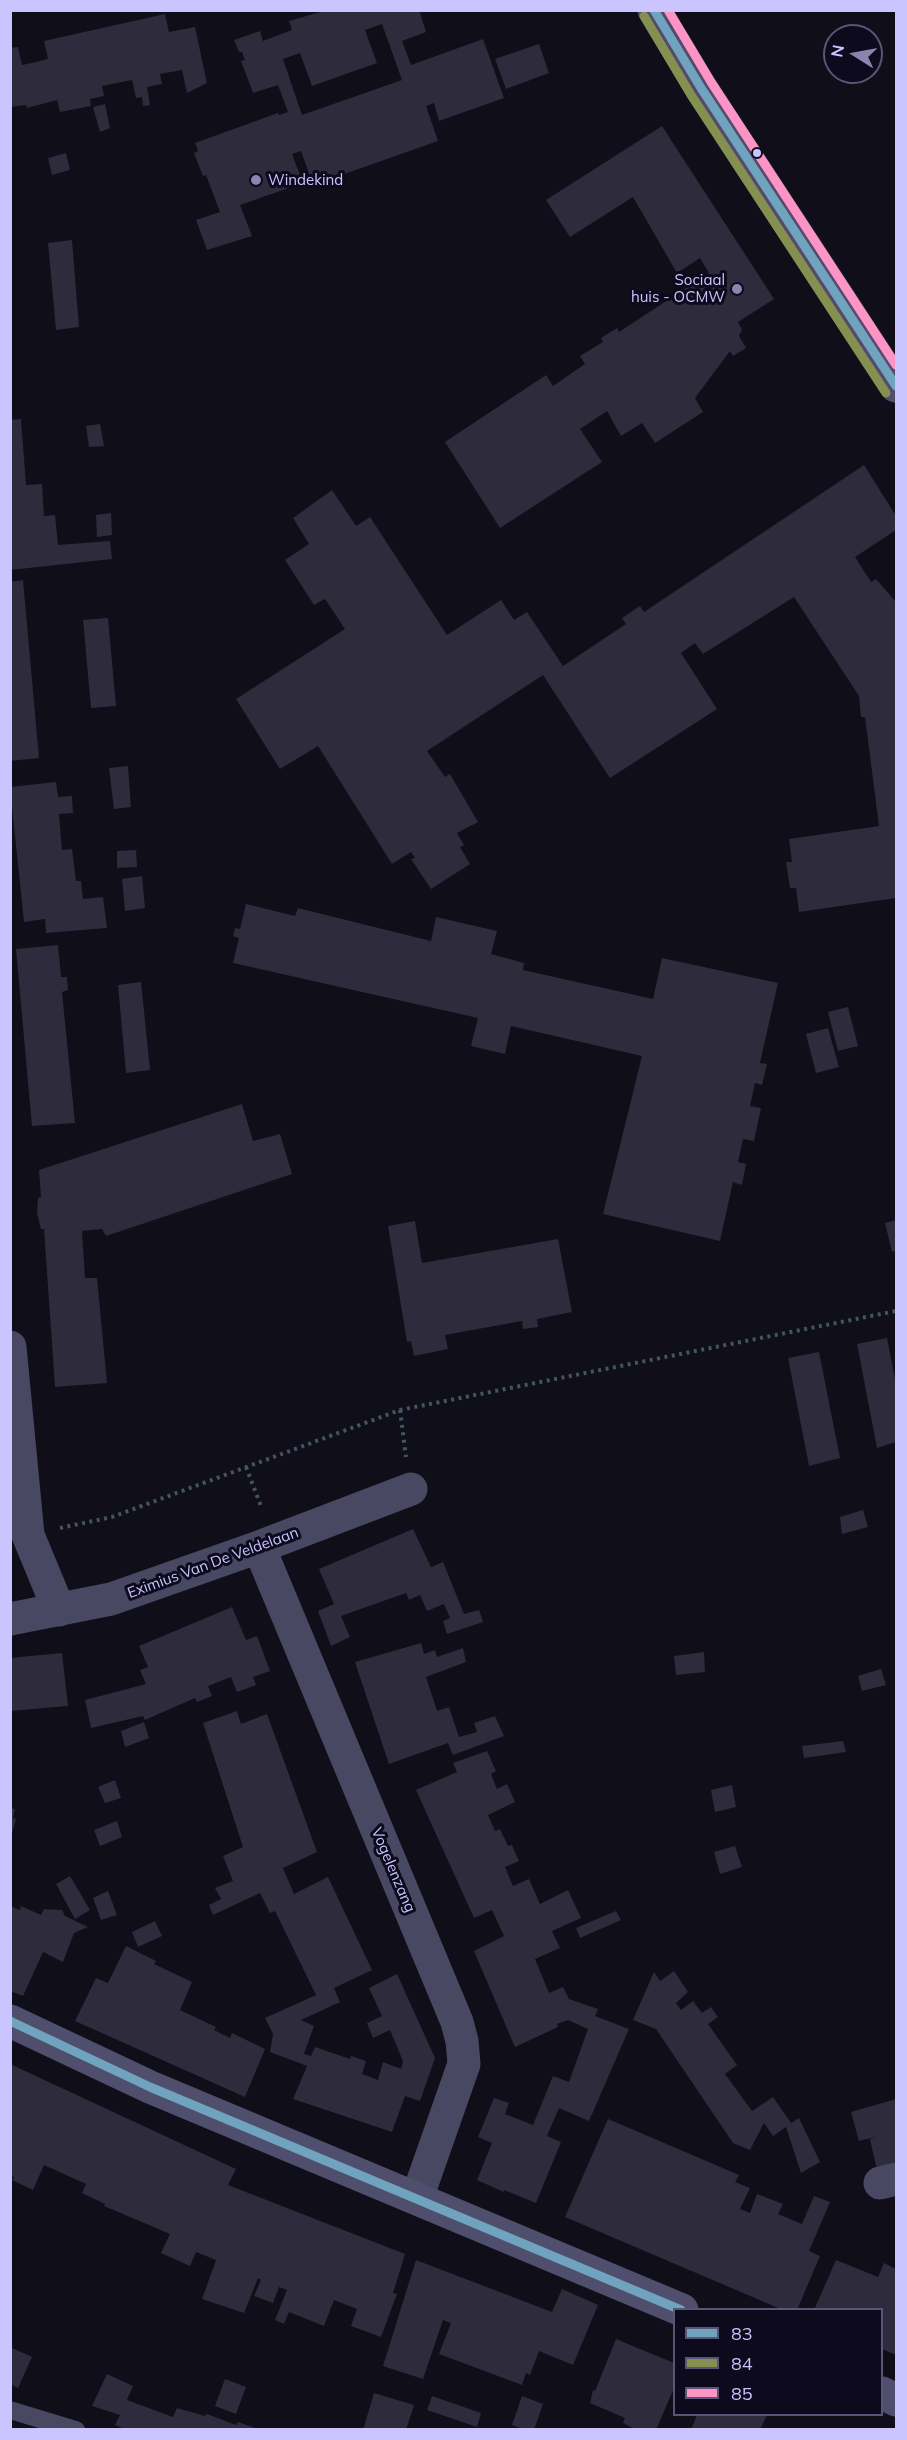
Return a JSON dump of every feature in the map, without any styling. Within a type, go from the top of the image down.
[{"type":"main road","points":[[661,13],[701,88],[897,386]]},
{"type":"street","points":[[10,1347],[28,1535],[59,1610]]},
{"type":"street","name":"Eximius Van De Veldelaan","points":[[10,1620],[111,1599],[267,1544],[411,1489]]},
{"type":"street","name":"Vogelenzang","points":[[267,1544],[462,2041],[464,2064],[417,2198]]},
{"type":"street","points":[[10,2021],[150,2087],[677,2308]]},
{"type":"street","points":[[883,2393],[897,2400]]},
{"type":"lane","points":[[10,2410],[76,2430]]},
{"type":"path","points":[[28,1535],[112,1517],[400,1410],[897,1311]]},
{"type":"path","points":[[400,1410],[411,1489]]},
{"type":"path","points":[[246,1467],[267,1544]]},
{"type":"building","points":[[327,10],[419,10],[426,32],[402,41],[411,65],[483,39],[504,98],[439,121],[434,103],[426,106],[438,141],[313,185],[301,151],[292,154],[303,183],[240,205],[252,236],[207,250],[196,220],[220,212],[206,175],[203,176],[194,153],[198,151],[195,143],[278,113],[279,115],[288,112],[278,85],[253,93],[241,61],[245,60],[234,40],[260,31],[263,41],[292,30],[289,21]],"holes":[[[382,24],[402,80],[302,115],[283,59],[300,53],[312,86],[377,63],[365,30]]]},
{"type":"building","points":[[165,14],[169,32],[195,27],[207,83],[187,93],[182,70],[160,74],[162,84],[147,87],[150,105],[143,106],[142,97],[136,98],[132,80],[102,86],[104,96],[90,99],[91,106],[60,112],[57,100],[27,108],[26,105],[10,107],[10,48],[18,47],[22,65],[36,62],[48,59],[44,41]]},
{"type":"building","points":[[539,44],[549,73],[506,89],[495,59]]},
{"type":"building","points":[[105,104],[110,128],[100,132],[93,107]]},
{"type":"building","points":[[662,126],[774,299],[738,322],[742,330],[739,336],[746,348],[733,356],[730,351],[695,398],[703,412],[655,443],[642,423],[621,436],[607,411],[580,429],[602,462],[500,528],[445,442],[546,375],[553,386],[585,364],[580,356],[603,342],[601,338],[617,328],[619,332],[709,273],[700,258],[677,273],[633,197],[570,237],[546,200]]},
{"type":"building","points":[[66,153],[70,170],[52,175],[48,158]]},
{"type":"building","points":[[72,240],[79,327],[56,330],[48,243]]},
{"type":"building","points":[[21,419],[26,485],[42,484],[44,516],[55,515],[58,545],[110,541],[112,559],[10,570],[10,420]]},
{"type":"building","points":[[100,424],[104,446],[89,447],[86,426]]},
{"type":"building","points":[[864,465],[896,516],[896,530],[855,557],[871,582],[876,579],[896,602],[896,898],[799,912],[796,888],[790,888],[786,862],[792,862],[789,839],[879,826],[865,717],[861,717],[859,696],[794,597],[703,654],[695,643],[681,653],[717,709],[610,778],[543,675],[427,751],[445,777],[450,774],[478,822],[457,833],[464,845],[460,847],[470,864],[431,889],[411,859],[415,858],[411,852],[392,864],[318,746],[280,769],[236,699],[345,629],[325,599],[314,605],[285,560],[309,544],[293,518],[332,490],[356,526],[370,517],[447,635],[501,600],[514,620],[527,612],[563,666],[626,624],[622,618],[640,606],[644,612]]},
{"type":"building","points":[[111,513],[112,535],[97,537],[96,515]]},
{"type":"building","points":[[23,580],[39,758],[10,761],[10,582]]},
{"type":"building","points":[[108,618],[116,706],[91,708],[83,620]]},
{"type":"building","points":[[128,766],[131,807],[114,809],[109,768]]},
{"type":"building","points":[[56,782],[58,797],[72,796],[73,813],[59,814],[62,850],[72,849],[76,881],[81,881],[83,899],[103,897],[107,928],[46,933],[45,919],[24,922],[10,787]]},
{"type":"building","points":[[136,850],[137,867],[117,868],[117,851]]},
{"type":"building","points":[[142,876],[145,908],[125,911],[122,879]]},
{"type":"building","points":[[246,904],[295,916],[298,908],[431,941],[436,917],[497,931],[491,954],[524,963],[523,970],[653,999],[662,958],[778,983],[760,1063],[767,1064],[762,1085],[755,1083],[750,1106],[761,1108],[754,1141],[743,1139],[738,1162],[746,1164],[742,1185],[733,1182],[720,1241],[603,1214],[642,1056],[511,1026],[505,1054],[471,1046],[478,1018],[233,963],[239,938],[233,936],[235,928],[240,929]]},
{"type":"building","points":[[58,945],[61,977],[67,977],[68,990],[62,992],[75,1123],[32,1126],[16,949]]},
{"type":"building","points":[[141,982],[150,1070],[126,1073],[118,985]]},
{"type":"building","points":[[848,1007],[858,1046],[838,1051],[828,1012]]},
{"type":"building","points":[[828,1028],[839,1067],[816,1073],[806,1034]]},
{"type":"building","points":[[242,1104],[253,1141],[280,1134],[292,1174],[106,1236],[102,1229],[82,1231],[85,1278],[97,1278],[107,1383],[55,1387],[44,1229],[41,1229],[37,1213],[38,1198],[41,1197],[39,1170]]},
{"type":"building","points":[[896,1220],[896,1250],[892,1252],[885,1223]]},
{"type":"building","points":[[415,1221],[422,1263],[558,1239],[572,1312],[537,1319],[538,1327],[523,1329],[522,1321],[445,1335],[448,1349],[414,1356],[411,1341],[407,1342],[388,1226]]},
{"type":"building","points":[[887,1338],[896,1384],[896,1442],[877,1448],[857,1344]]},
{"type":"building","points":[[819,1352],[840,1458],[809,1466],[788,1358]]},
{"type":"building","points":[[863,1510],[868,1527],[842,1534],[840,1517]]},
{"type":"building","points":[[413,1529],[431,1567],[443,1562],[464,1614],[479,1610],[483,1622],[447,1634],[443,1621],[450,1618],[444,1604],[427,1611],[420,1595],[409,1600],[406,1593],[341,1616],[350,1637],[331,1646],[318,1611],[334,1604],[319,1569]]},
{"type":"building","points":[[232,1607],[246,1640],[257,1636],[270,1671],[253,1677],[256,1685],[237,1692],[231,1677],[208,1686],[212,1696],[197,1702],[195,1698],[145,1720],[143,1716],[91,1728],[85,1700],[146,1684],[140,1670],[148,1667],[139,1646]]},
{"type":"building","points":[[421,1643],[424,1654],[435,1650],[437,1657],[463,1648],[466,1662],[426,1677],[437,1711],[449,1707],[459,1737],[477,1732],[474,1723],[495,1716],[504,1736],[453,1755],[448,1743],[389,1764],[355,1662]]},
{"type":"building","points":[[704,1652],[705,1672],[676,1675],[674,1656]]},
{"type":"building","points":[[62,1653],[68,1706],[10,1711],[10,1658]]},
{"type":"building","points":[[881,1669],[886,1685],[862,1691],[858,1676]]},
{"type":"building","points":[[237,1711],[241,1724],[267,1714],[317,1852],[283,1868],[294,1894],[328,1877],[372,1970],[334,1988],[340,2002],[301,2020],[314,2026],[304,2054],[311,2056],[315,2047],[350,2059],[351,2056],[366,2061],[362,2074],[378,2080],[383,2062],[401,2069],[403,2061],[390,2030],[373,2038],[367,2023],[382,2016],[369,1988],[397,1974],[435,2058],[420,2101],[405,2096],[392,2132],[293,2099],[307,2066],[270,2052],[273,2034],[265,2018],[316,1995],[275,1911],[270,1913],[260,1893],[213,1915],[209,1905],[221,1899],[215,1888],[233,1881],[223,1856],[243,1847],[203,1723]]},
{"type":"building","points":[[144,1722],[149,1738],[125,1747],[121,1731]]},
{"type":"building","points":[[843,1741],[846,1752],[804,1758],[802,1746]]},
{"type":"building","points":[[487,1751],[496,1771],[491,1774],[497,1789],[507,1784],[515,1802],[488,1815],[495,1831],[500,1829],[508,1846],[512,1845],[519,1861],[505,1867],[513,1886],[529,1879],[540,1904],[568,1890],[581,1918],[552,1931],[560,1948],[535,1959],[549,1993],[563,1987],[569,1999],[598,2009],[595,2016],[629,2029],[589,2121],[559,2108],[547,2136],[561,2142],[536,2203],[477,2180],[492,2143],[478,2137],[494,2098],[509,2103],[505,2114],[533,2125],[553,2076],[569,2082],[588,2029],[568,2020],[515,2047],[474,1951],[504,1936],[492,1910],[474,1918],[416,1790],[457,1772],[453,1763]]},
{"type":"building","points":[[115,1780],[121,1798],[105,1803],[98,1787]]},
{"type":"building","points":[[732,1785],[736,1807],[715,1812],[711,1790]]},
{"type":"building","points":[[10,1808],[15,1809],[13,1818],[16,1819],[11,1837]]},
{"type":"building","points":[[117,1821],[122,1837],[100,1846],[94,1830]]},
{"type":"building","points":[[735,1846],[742,1867],[720,1874],[714,1852]]},
{"type":"building","points":[[70,1876],[90,1910],[75,1919],[56,1884]]},
{"type":"building","points":[[108,1891],[117,1915],[101,1920],[93,1898]]},
{"type":"building","points":[[10,1906],[20,1910],[21,1906],[41,1915],[44,1909],[62,1910],[65,1916],[88,1927],[74,1933],[63,1962],[43,1952],[23,1996],[10,1991]]},
{"type":"building","points":[[616,1911],[621,1920],[580,1938],[576,1928]]},
{"type":"building","points":[[155,1921],[162,1936],[138,1947],[132,1932]]},
{"type":"building","points":[[126,1946],[156,1961],[154,1964],[192,1982],[180,2010],[216,2027],[214,2030],[230,2038],[232,2033],[265,2049],[245,2097],[75,2021],[96,1978],[108,1983]]},
{"type":"building","points":[[674,1971],[688,1992],[676,2003],[681,2010],[693,2001],[702,2013],[711,2007],[718,2017],[708,2024],[737,2065],[725,2074],[752,2111],[773,2097],[791,2123],[799,2118],[820,2162],[801,2173],[786,2127],[773,2136],[764,2123],[750,2150],[733,2143],[656,2029],[633,2020],[654,1972],[660,1981]]},
{"type":"building","points":[[10,2064],[236,2169],[228,2185],[405,2254],[393,2293],[397,2294],[381,2337],[351,2326],[357,2309],[334,2300],[324,2326],[289,2312],[284,2324],[275,2320],[287,2290],[279,2287],[273,2303],[254,2296],[261,2280],[258,2278],[244,2313],[202,2299],[216,2260],[196,2252],[190,2266],[161,2253],[170,2234],[104,2206],[105,2204],[82,2193],[86,2184],[44,2165],[33,2190],[12,2180],[14,2177],[10,2175]]},
{"type":"building","points":[[896,2099],[896,2165],[877,2170],[870,2139],[875,2137],[859,2141],[851,2112]]},
{"type":"building","points":[[608,2119],[739,2175],[735,2182],[750,2188],[740,2209],[750,2213],[757,2194],[783,2204],[778,2214],[802,2224],[814,2196],[830,2202],[809,2251],[820,2256],[798,2308],[778,2308],[565,2217]]},
{"type":"building","points":[[416,2260],[552,2312],[562,2289],[598,2305],[573,2365],[539,2351],[530,2375],[526,2373],[522,2385],[439,2354],[451,2323],[443,2320],[423,2379],[383,2366]]},
{"type":"building","points":[[836,2260],[878,2277],[884,2263],[896,2269],[896,2355],[883,2349],[883,2308],[815,2308]]},
{"type":"building","points":[[616,2339],[673,2363],[673,2390],[656,2430],[636,2430],[623,2423],[625,2418],[590,2403],[593,2390],[595,2391]]},
{"type":"building","points":[[12,2348],[32,2357],[18,2388],[10,2384]]},
{"type":"building","points":[[107,2374],[133,2386],[127,2400],[173,2417],[177,2408],[205,2416],[207,2414],[236,2425],[238,2422],[261,2430],[127,2430],[115,2425],[120,2415],[92,2406]]},
{"type":"building","points":[[225,2379],[246,2387],[236,2414],[215,2406]]},
{"type":"building","points":[[374,2393],[414,2405],[406,2430],[363,2430]]},
{"type":"building","points":[[432,2396],[481,2413],[477,2427],[427,2410]]},
{"type":"building","points":[[522,2396],[543,2404],[534,2430],[525,2430],[512,2425]]},
{"type":"building","points":[[697,2416],[767,2416],[760,2430],[691,2430]]},
{"type":"transit line","name":"83","points":[[654,10],[701,88],[896,386]]},
{"type":"transit line","name":"85","points":[[668,10],[711,82],[896,365]]},
{"type":"transit line","name":"84","points":[[644,16],[691,95],[886,393]]},
{"type":"transit line","name":"83","points":[[10,2021],[150,2087],[676,2308]]},
{"type":"place","name":"Windekind","points":[[256,180]]},
{"type":"place","name":"Sociaal huis - OCMW","points":[[737,289]]}]
